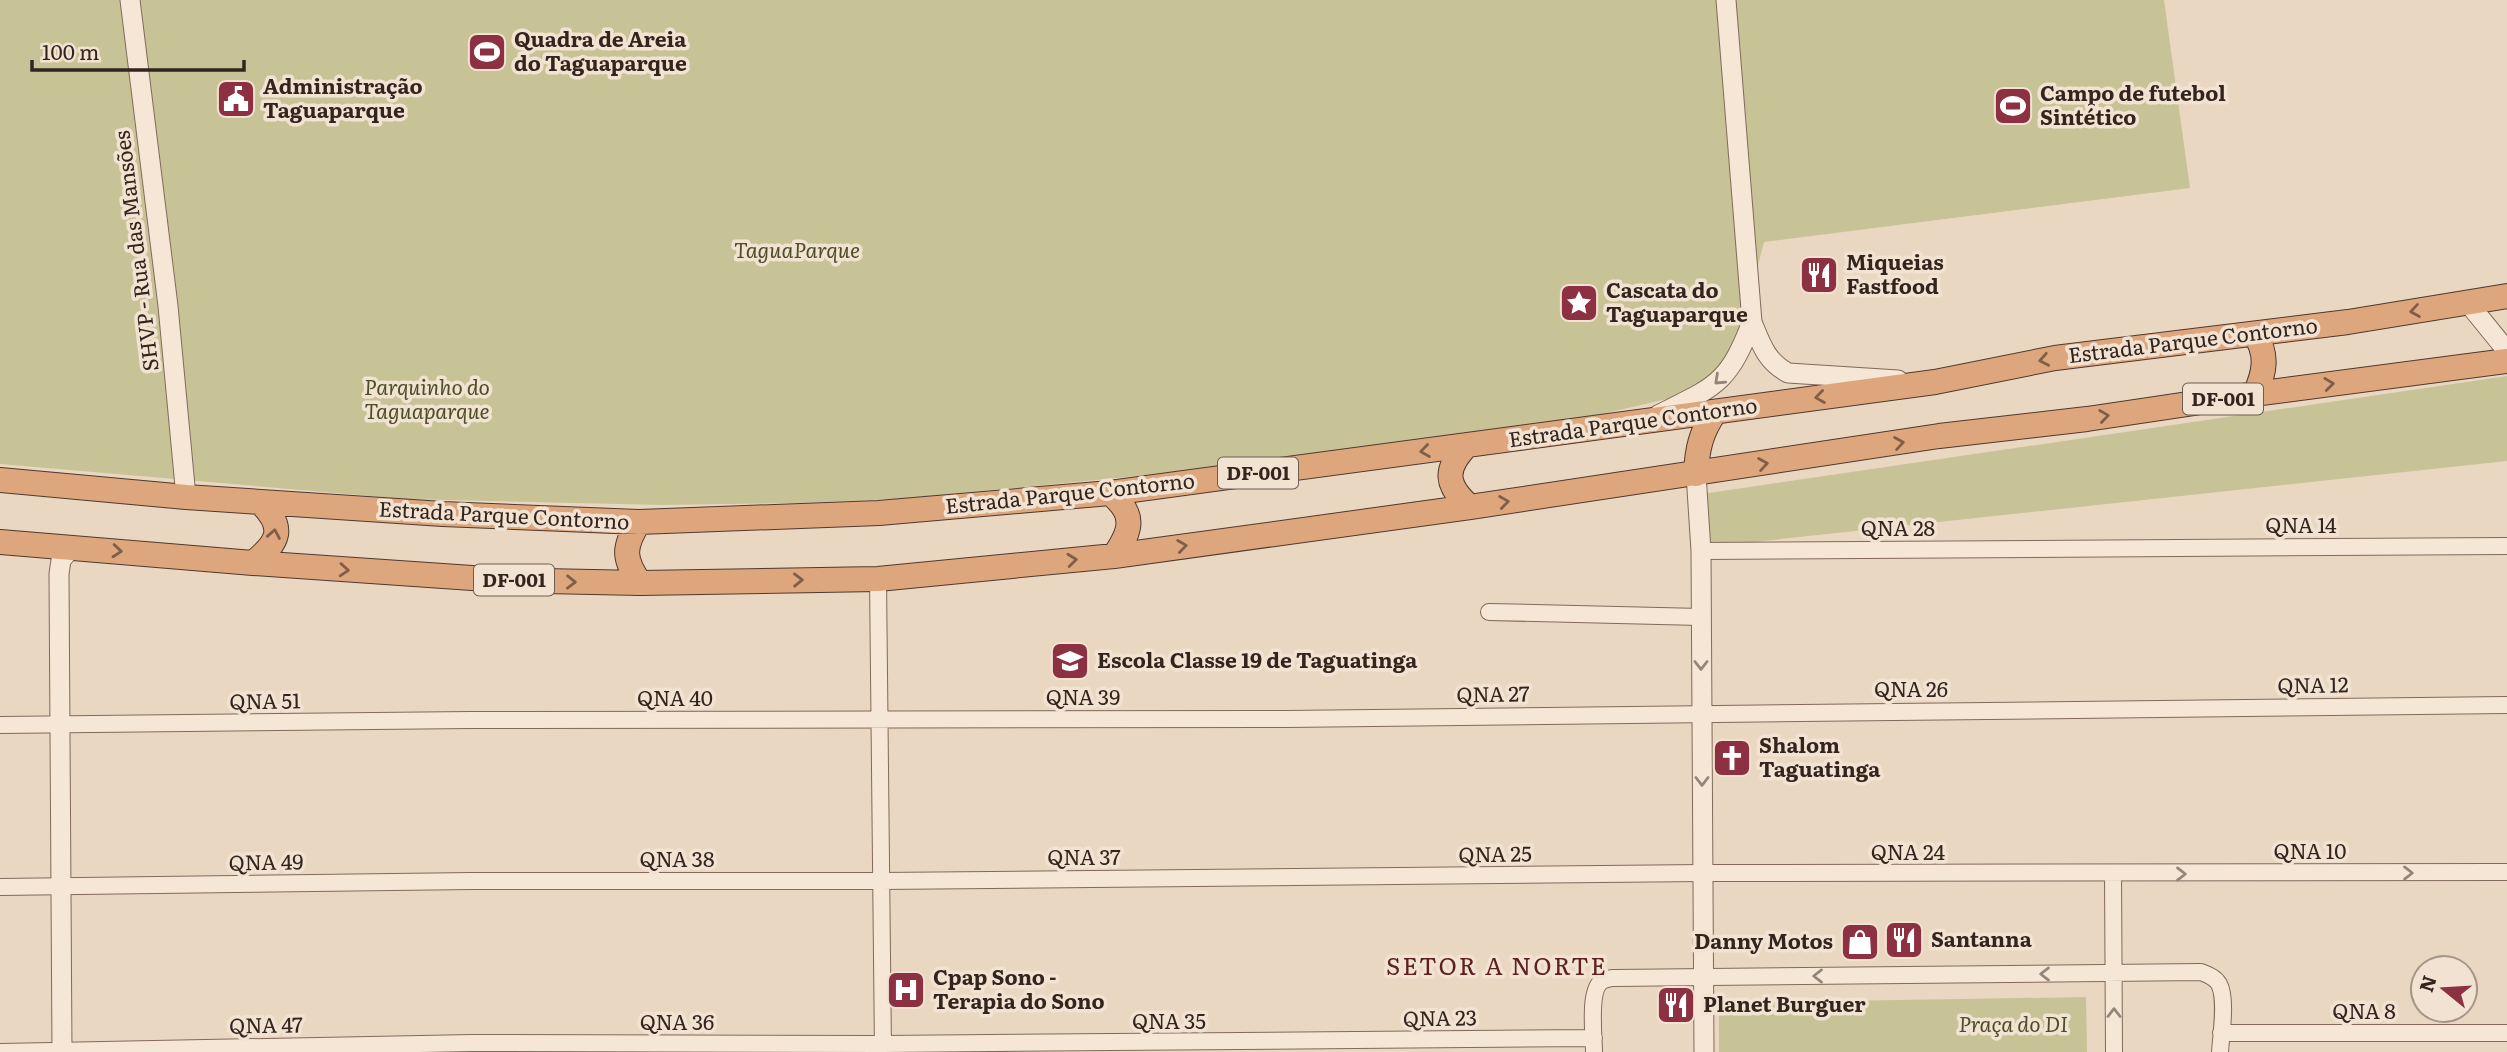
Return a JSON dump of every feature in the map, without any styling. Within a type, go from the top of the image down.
[{"type":"highway","name":"Estrada Parque Contorno","points":[[0,480],[186,498],[443,514],[639,522],[879,513],[1110,493],[1930,382],[2055,358],[2348,322],[2507,296]]},
{"type":"highway","points":[[2255,334],[2265,353],[2262,378],[2255,394]]},
{"type":"highway","name":"DF-001","points":[[0,542],[501,580],[640,583],[878,579],[1114,556],[1470,507],[1939,436],[2087,419],[2507,361]]},
{"type":"highway","points":[[1696,474],[1697,448],[1715,411]]},
{"type":"highway","points":[[1467,445],[1457,455],[1450,477],[1452,488],[1470,507]]},
{"type":"highway","points":[[1110,493],[1123,503],[1129,516],[1125,541],[1114,556]]},
{"type":"highway","points":[[253,563],[271,548],[277,530],[274,518],[260,502]]},
{"type":"highway","points":[[639,522],[631,534],[627,562],[640,583]]},
{"type":"street","name":"SHVP - Rua das Mansões","points":[[130,0],[167,306],[186,498]]},
{"type":"street","points":[[1726,0],[1752,322],[1763,351],[1771,361],[1788,373],[1930,382]]},
{"type":"street","points":[[2468,303],[2507,351]]},
{"type":"street","points":[[1650,419],[1716,386],[1737,360],[1752,322]]},
{"type":"street","points":[[1696,474],[1701,551],[1704,1052]]},
{"type":"street","points":[[40,545],[59,574]]},
{"type":"street","name":"QNA 14","points":[[2095,548],[2507,546]]},
{"type":"street","points":[[62,1052],[59,574],[61,560],[72,547]]},
{"type":"street","name":"QNA 28","points":[[1701,551],[2095,548]]},
{"type":"street","points":[[878,579],[882,1048]]},
{"type":"street","points":[[1489,612],[1701,617]]},
{"type":"street","name":"QNA 12","points":[[2120,709],[2507,705]]},
{"type":"street","name":"QNA 26","points":[[1702,713],[2120,709]]},
{"type":"street","name":"QNA 27","points":[[1286,719],[1702,713]]},
{"type":"street","name":"QNA 39","points":[[880,719],[1286,719]]},
{"type":"street","name":"QNA 40","points":[[470,720],[880,719]]},
{"type":"street","name":"QNA 51","points":[[0,725],[470,720]]},
{"type":"street","name":"QNA 10","points":[[2113,874],[2507,872]]},
{"type":"street","name":"QNA 24","points":[[1703,873],[2113,874]]},
{"type":"street","name":"QNA 25","points":[[1287,878],[1703,873]]},
{"type":"street","points":[[2113,874],[2114,1052]]},
{"type":"street","name":"QNA 37","points":[[881,881],[1287,878]]},
{"type":"street","name":"QNA 38","points":[[472,881],[881,881]]},
{"type":"street","name":"QNA 49","points":[[0,887],[472,881]]},
{"type":"street","points":[[1594,1045],[1593,998],[1602,981],[1613,978],[2201,972],[2213,976],[2219,983],[2222,994],[2220,1052]]},
{"type":"street","name":"QNA 8","points":[[2221,1033],[2507,1033]]},
{"type":"street","name":"QNA 35","points":[[882,1048],[1287,1042]]},
{"type":"street","name":"QNA 23","points":[[1287,1042],[1594,1045]]},
{"type":"street","name":"QNA 36","points":[[472,1043],[882,1048]]},
{"type":"street","name":"QNA 47","points":[[0,1052],[472,1043]]},
{"type":"green space","name":"TaguaParque","points":[[0,0],[2164,0],[2190,188],[1764,242],[1737,346],[1704,385],[1676,397],[1602,414],[1189,471],[898,499],[662,505],[406,499],[0,464]]},
{"type":"green space","points":[[2507,376],[2507,461],[1707,547],[1702,494]]},
{"type":"green space","name":"Praça do DI","points":[[2086,997],[2087,1052],[1719,1052],[1719,1003]]},
{"type":"place","name":"Quadra de Areia do Taguaparque","points":[[487,52]]},
{"type":"place","name":"Administração Taguaparque","points":[[236,99]]},
{"type":"place","name":"Campo de futebol Sintético","points":[[2013,106]]},
{"type":"place","name":"Miqueias Fastfood","points":[[1819,275]]},
{"type":"place","name":"Cascata do Taguaparque","points":[[1579,303]]},
{"type":"place","name":"Escola Classe 19 de Taguatinga","points":[[1070,661]]},
{"type":"place","name":"Shalom Taguatinga","points":[[1732,758]]},
{"type":"place","name":"Santanna","points":[[1904,940]]},
{"type":"place","name":"Danny Motos","points":[[1860,942]]},
{"type":"place","name":"Cpap Sono - Terapia do Sono","points":[[906,990]]},
{"type":"place","name":"Planet Burguer","points":[[1676,1005]]},
{"type":"district","name":"SETOR A NORTE","points":[[1497,967]]},
{"type":"park label","name":"Parquinho do Taguaparque","points":[[427,400]]}]
